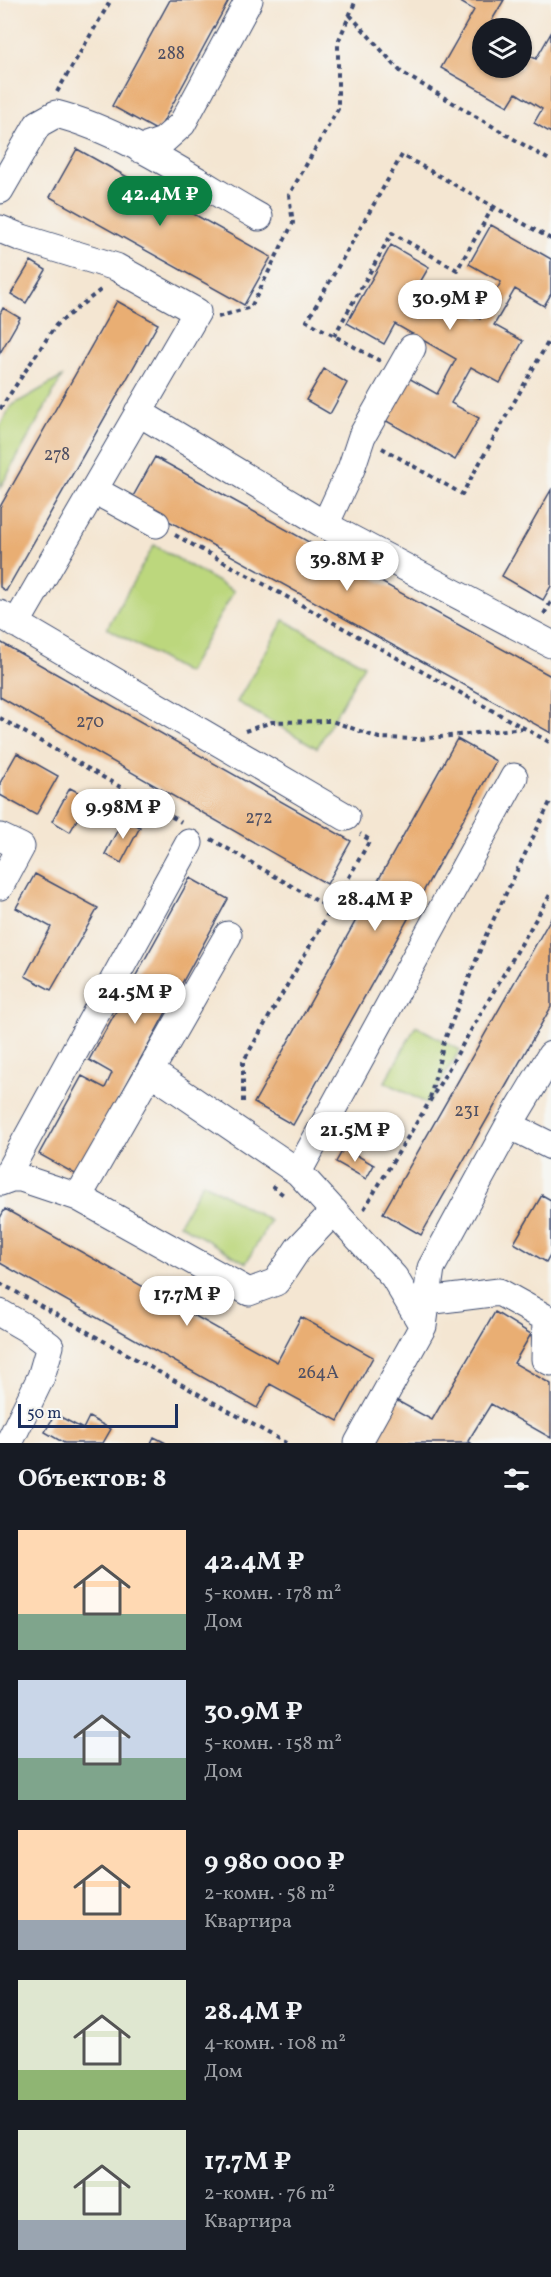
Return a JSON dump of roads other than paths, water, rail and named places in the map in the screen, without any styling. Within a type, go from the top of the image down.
[{"type":"street","points":[[140,149],[164,141],[182,124],[249,0]]},
{"type":"street","points":[[0,190],[38,124],[56,114],[85,121],[140,149],[258,217]]},
{"type":"street","points":[[0,229],[116,267],[196,312],[94,490],[8,619],[346,817]]},
{"type":"street","points":[[325,525],[351,470],[362,436],[412,348]]},
{"type":"street","points":[[135,417],[325,525],[550,643]]},
{"type":"street","points":[[94,490],[156,524]]},
{"type":"street","points":[[298,1172],[316,1143],[514,777]]},
{"type":"street","points":[[2,1181],[192,834]]},
{"type":"street","points":[[0,837],[21,847],[0,886]]},
{"type":"street","points":[[78,1197],[228,935]]},
{"type":"street","points":[[358,1443],[425,1313],[431,1268],[509,1125],[551,1054]]},
{"type":"street","points":[[150,1071],[298,1172],[327,1217],[393,1277],[425,1313]]},
{"type":"street","points":[[509,1125],[551,1146]]},
{"type":"street","points":[[2,1181],[21,1178],[78,1197],[249,1292],[276,1282],[298,1249],[327,1217]]},
{"type":"street","points":[[425,1313],[499,1292],[546,1318],[545,1359],[551,1362]]},
{"type":"street","points":[[0,1313],[26,1328],[50,1346],[41,1377],[9,1443]]}]
